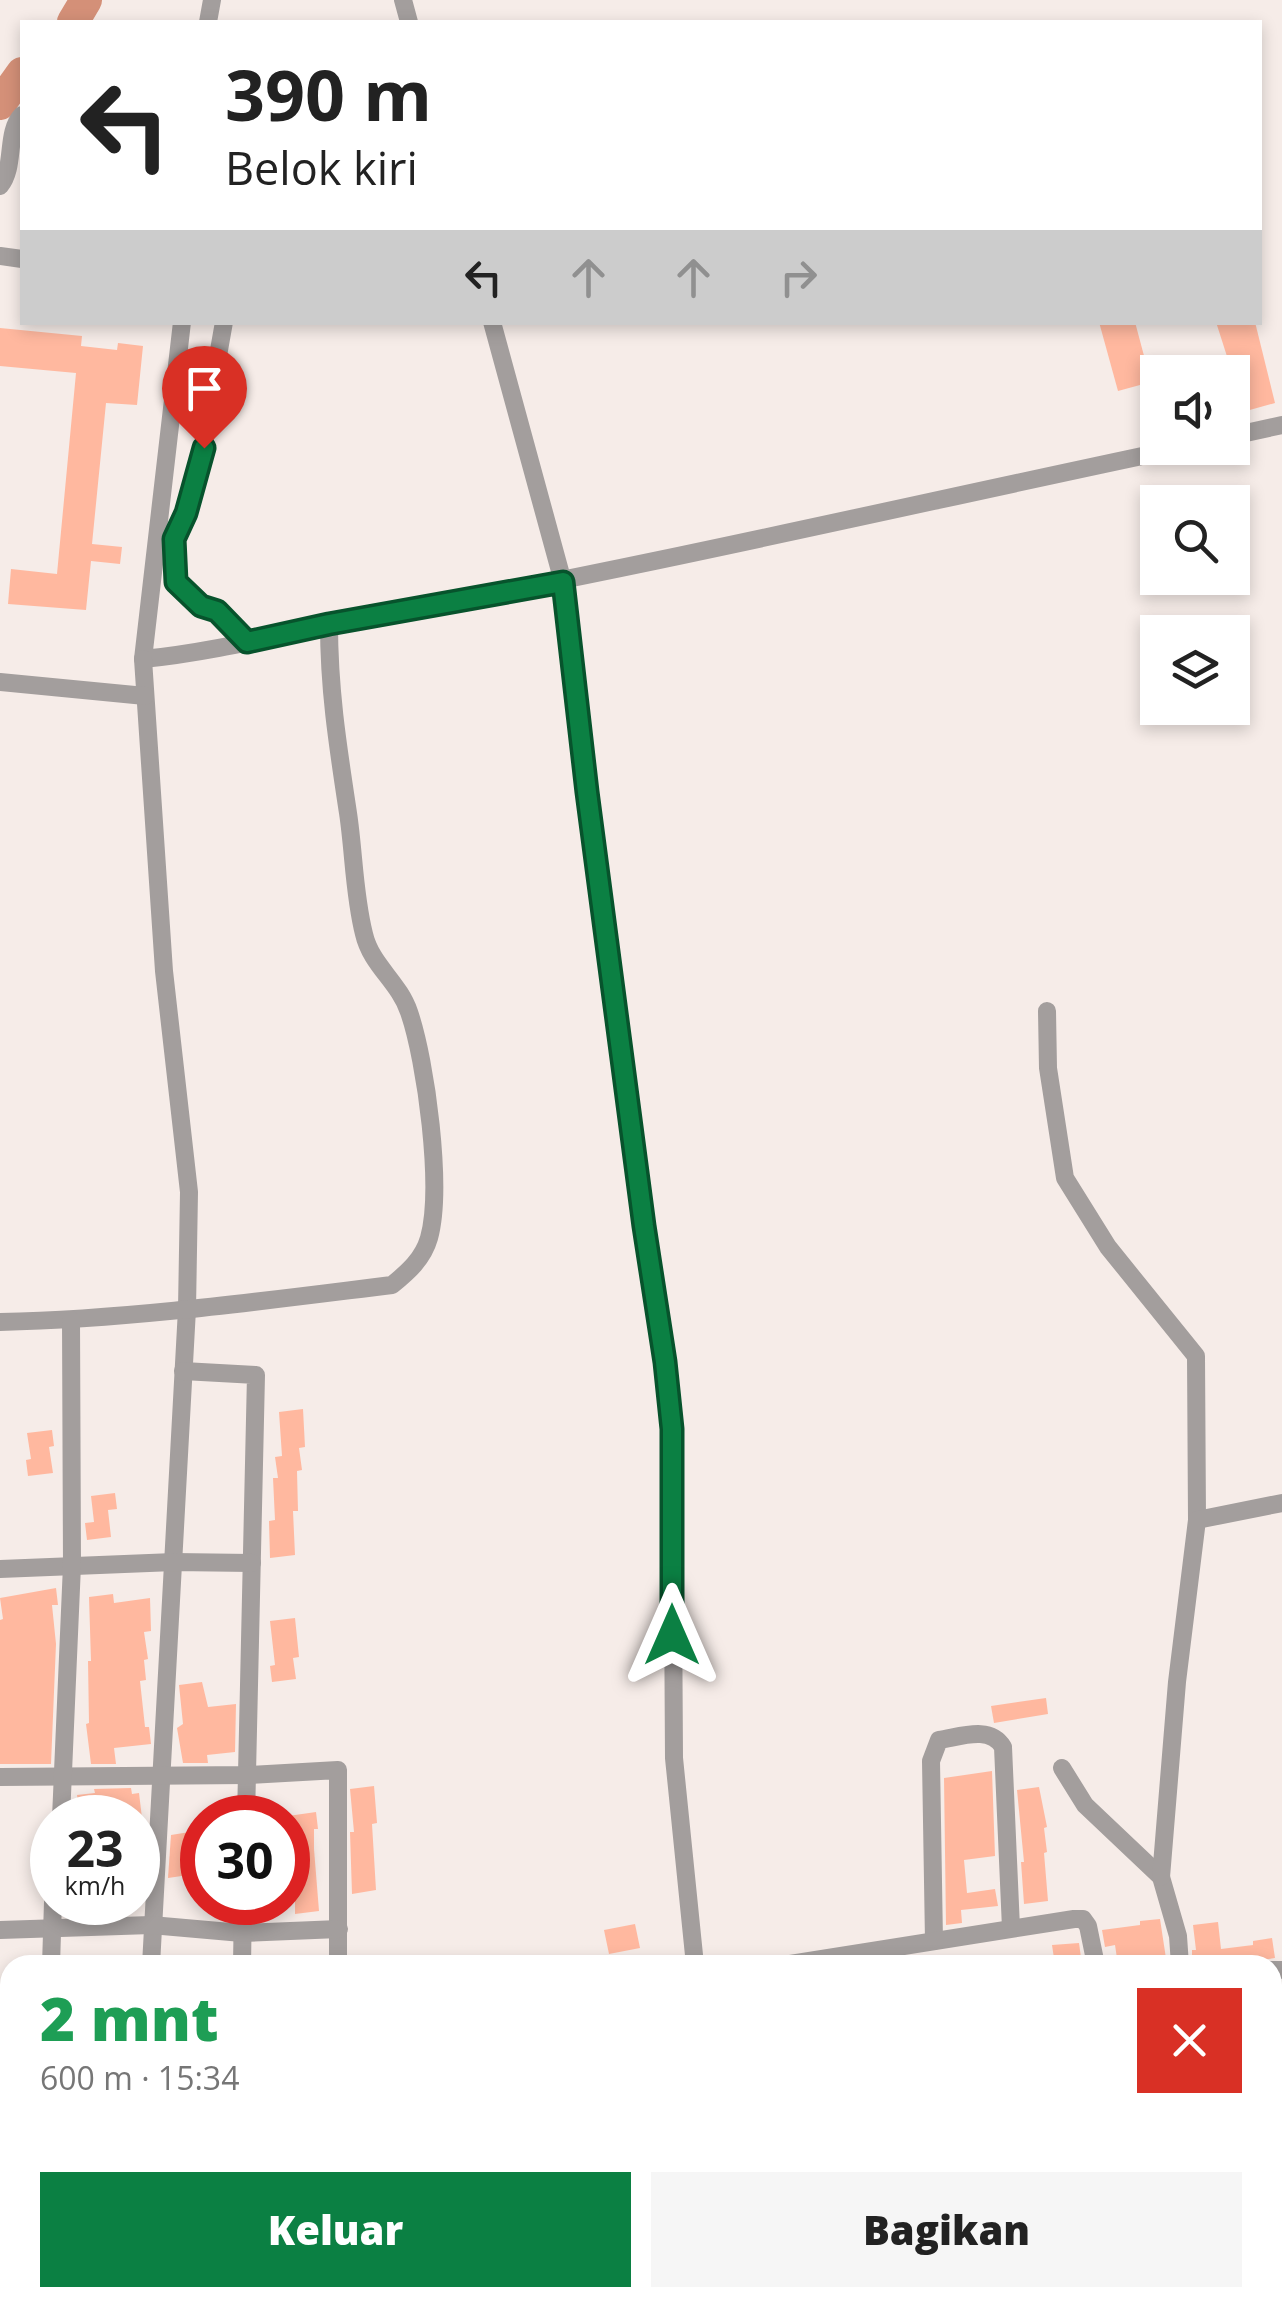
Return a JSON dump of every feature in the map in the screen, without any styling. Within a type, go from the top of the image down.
[{"type":"street","points":[[0,186],[13,149],[13,128],[20,119]]},
{"type":"street","points":[[160,1813],[189,1192],[164,971],[143,659],[182,325]]},
{"type":"street","points":[[223,325],[216,367],[219,389],[202,460],[174,539],[173,557],[176,582],[182,589],[201,606],[217,611],[247,642]]},
{"type":"street","points":[[493,325],[563,582],[587,792],[665,1362],[672,1429],[674,1758],[694,1955]]},
{"type":"street","points":[[1250,430],[1282,424]]},
{"type":"street","points":[[143,659],[189,654],[563,582],[672,555],[1140,456]]},
{"type":"street","points":[[0,1322],[186,1310],[392,1284],[410,1271],[429,1236],[432,1145],[426,1094],[410,1012],[400,992],[368,951],[362,931],[334,734],[329,624]]},
{"type":"street","points":[[0,682],[145,696]]},
{"type":"street","points":[[1047,1011],[1048,1068],[1065,1178],[1108,1247],[1196,1356],[1198,1520],[1176,1682],[1161,1877],[1178,1936],[1179,1955]]},
{"type":"street","points":[[63,1795],[72,1565],[71,1320]]},
{"type":"street","points":[[183,1371],[256,1374],[247,1795]]},
{"type":"street","points":[[1198,1520],[1282,1503]]},
{"type":"street","points":[[0,1569],[252,1563]]},
{"type":"street","points":[[934,1940],[932,1754],[939,1740],[989,1734],[1003,1746],[1011,1928]]},
{"type":"street","points":[[1062,1768],[1085,1806],[1161,1877]]},
{"type":"street","points":[[0,1778],[338,1770],[338,1955]]},
{"type":"street","points":[[844,1955],[1083,1920],[1094,1955]]},
{"type":"street","points":[[0,1930],[118,1925]]},
{"type":"street","points":[[151,1925],[152,1955]]},
{"type":"street","points":[[160,1925],[242,1933],[338,1929]]},
{"type":"street","points":[[242,1925],[242,1955]]},
{"type":"street","points":[[51,1927],[52,1955]]},
{"type":"building","points":[[1100,325],[1136,325],[1144,355],[1140,355],[1140,385],[1118,391]]},
{"type":"building","points":[[1217,325],[1256,325],[1275,403],[1250,410],[1250,355],[1227,355]]},
{"type":"building","points":[[0,328],[82,336],[81,346],[117,350],[118,343],[143,346],[137,405],[106,403],[92,544],[122,547],[120,564],[91,561],[86,610],[8,604],[11,569],[57,574],[76,373],[0,366]]},
{"type":"building","points":[[303,1409],[305,1447],[299,1448],[302,1470],[297,1471],[298,1511],[293,1511],[295,1555],[270,1558],[269,1521],[275,1520],[273,1478],[278,1478],[275,1457],[282,1456],[279,1412]]},
{"type":"building","points":[[52,1430],[54,1446],[49,1447],[53,1473],[28,1476],[26,1460],[31,1459],[27,1433]]},
{"type":"building","points":[[115,1493],[117,1509],[108,1510],[111,1537],[87,1540],[85,1523],[94,1522],[91,1496]]},
{"type":"building","points":[[56,1588],[58,1605],[52,1605],[56,1644],[51,1764],[0,1764],[0,1598]]},
{"type":"building","points":[[113,1594],[114,1603],[150,1598],[151,1631],[144,1632],[146,1680],[140,1681],[151,1744],[114,1748],[116,1764],[91,1764],[86,1724],[91,1661],[89,1597]]},
{"type":"building","points":[[295,1618],[299,1657],[293,1658],[296,1679],[272,1682],[270,1666],[275,1665],[270,1621]]},
{"type":"building","points":[[202,1682],[208,1707],[236,1704],[235,1752],[207,1755],[208,1763],[183,1763],[177,1728],[183,1724],[179,1685]]},
{"type":"building","points":[[1046,1698],[1048,1714],[994,1723],[991,1706]]},
{"type":"building","points":[[992,1771],[995,1856],[964,1860],[967,1893],[995,1889],[998,1906],[961,1910],[962,1923],[946,1925],[944,1778]]},
{"type":"building","points":[[374,1786],[376,1890],[352,1894],[350,1832],[354,1832],[350,1789]]},
{"type":"building","points":[[1039,1787],[1047,1827],[1044,1853],[1048,1901],[1024,1904],[1017,1790]]},
{"type":"building","points":[[131,1788],[132,1794],[139,1795],[77,1795],[95,1793],[94,1789]]},
{"type":"building","points":[[316,1812],[318,1829],[314,1829],[314,1849],[319,1911],[310,1912],[310,1813]]},
{"type":"building","points":[[180,1834],[180,1876],[168,1878],[171,1835]]},
{"type":"building","points":[[1160,1919],[1165,1955],[1116,1955],[1115,1945],[1105,1947],[1102,1930],[1140,1925],[1140,1921]]},
{"type":"building","points":[[1218,1922],[1221,1949],[1272,1938],[1275,1955],[1192,1955],[1192,1950],[1196,1950],[1193,1925]]},
{"type":"building","points":[[635,1924],[640,1948],[609,1954],[604,1930]]},
{"type":"building","points":[[1079,1943],[1081,1955],[1054,1955],[1052,1945]]},
{"type":"waterway","points":[[74,20],[86,0]]},
{"type":"waterway","points":[[0,104],[20,76]]},
{"type":"route","points":[[204,448],[186,513],[174,539],[176,582],[201,606],[217,611],[247,642],[563,582],[587,792],[672,1429],[672,1635]]}]
